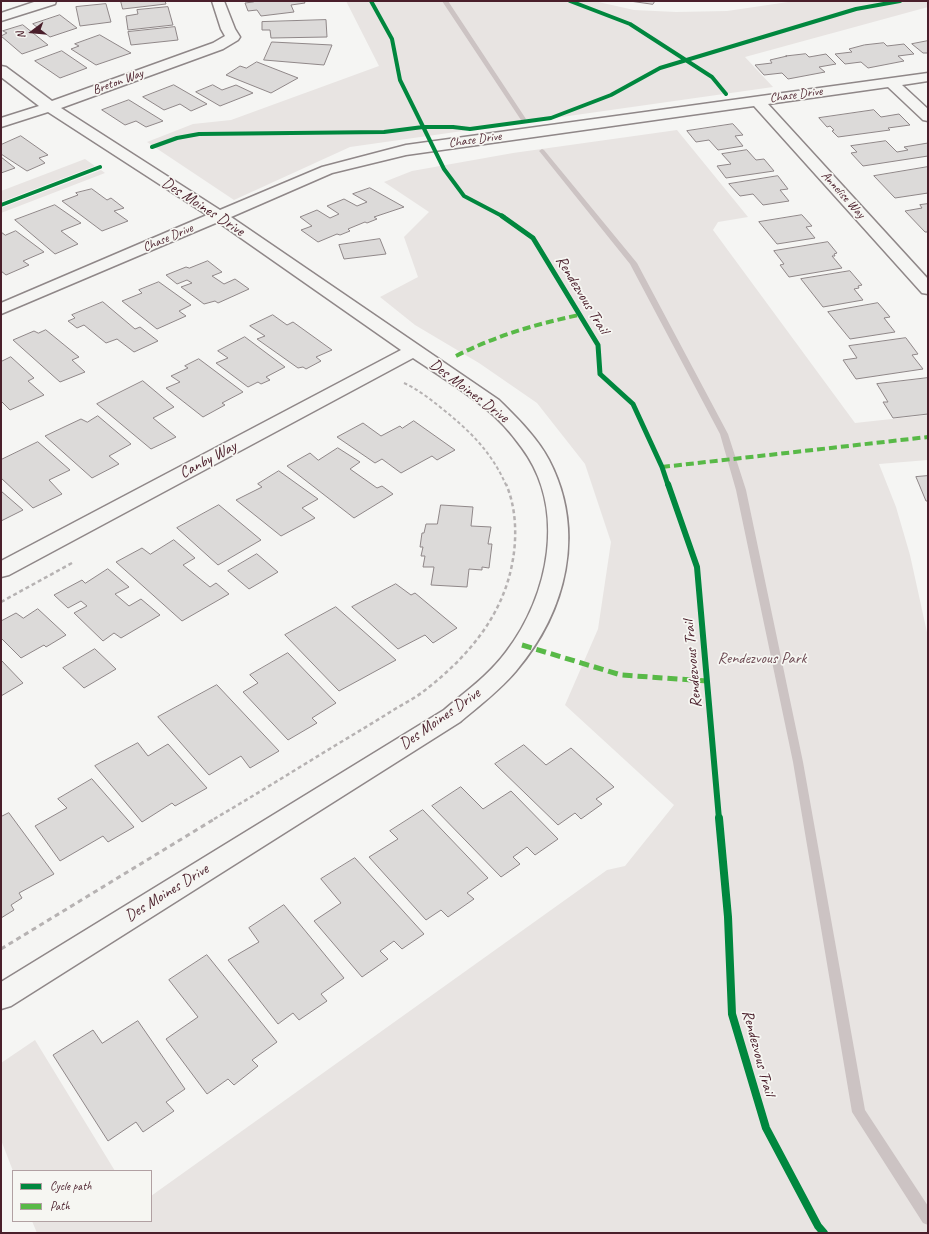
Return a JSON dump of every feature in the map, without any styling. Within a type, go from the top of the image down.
[{"type":"street","points":[[1,17],[50,1]]},
{"type":"street","name":"Breton Way","points":[[1,123],[50,107],[218,46],[234,37],[228,29],[218,1]]},
{"type":"street","name":"Des Moines Drive","points":[[1,70],[50,107],[219,216],[492,404],[518,430],[539,459],[553,491],[560,526],[559,551],[553,584],[538,621],[513,658],[488,686],[452,716],[1,997]]},
{"type":"street","name":"Chase Drive","points":[[1,309],[327,170],[354,162],[400,151],[928,77]]},
{"type":"street","points":[[891,82],[928,117]]},
{"type":"street","name":"Annelise Way","points":[[758,101],[928,289]]},
{"type":"street","name":"Canby Way","points":[[1,570],[414,350]]},
{"type":"path","points":[[1,949],[423,692],[460,660],[488,625],[505,591],[515,556],[516,527],[509,493],[495,463],[484,446],[464,426],[405,383],[398,386]]},
{"type":"path","points":[[1,602],[78,560]]},
{"type":"green space","points":[[346,1],[594,1],[634,10],[676,12],[727,11],[795,1],[928,1],[928,7],[745,57],[773,87],[350,147],[234,200],[147,142],[193,124],[231,120],[379,66]]},
{"type":"green space","name":"Rendezvous Park","points":[[677,130],[748,217],[718,222],[713,230],[855,423],[928,415],[928,460],[879,464],[896,507],[910,555],[928,637],[928,1233],[37,1233],[32,1222],[152,1222],[152,1195],[607,870],[625,866],[674,805],[565,705],[598,629],[611,542],[585,464],[537,403],[479,363],[415,325],[380,297],[418,277],[404,237],[429,212],[384,182],[412,171],[513,153]]},
{"type":"green space","points":[[85,159],[95,166],[1,202],[1,191]]},
{"type":"green space","points":[[101,170],[105,173],[1,213],[1,208]]},
{"type":"green space","points":[[35,1040],[114,1170],[13,1170],[1,1140],[1,1063]]},
{"type":"building","points":[[121,1],[165,1],[166,4],[123,9]]},
{"type":"building","points":[[252,1],[304,1],[305,3],[291,5],[294,12],[261,16],[257,10],[248,11],[245,3],[253,2]]},
{"type":"building","points":[[630,1],[655,1],[653,4]]},
{"type":"building","points":[[106,4],[111,22],[80,26],[76,7]]},
{"type":"building","points":[[168,7],[173,25],[128,30],[126,16],[138,14],[137,10]]},
{"type":"building","points":[[60,15],[77,28],[50,37],[33,24]]},
{"type":"building","points":[[326,20],[327,37],[271,38],[270,30],[262,30],[262,22]]},
{"type":"building","points":[[23,25],[48,45],[22,54],[1,36],[7,33],[3,31]]},
{"type":"building","points":[[175,27],[178,40],[131,45],[128,32]]},
{"type":"building","points":[[100,35],[131,53],[96,65],[71,49],[79,46],[75,44]]},
{"type":"building","points":[[928,41],[928,53],[923,53],[912,44]]},
{"type":"building","points":[[272,42],[332,45],[324,65],[264,60]]},
{"type":"building","points":[[884,43],[887,46],[904,44],[914,54],[898,56],[904,61],[868,68],[861,62],[845,64],[835,54],[852,52],[849,49],[864,45]]},
{"type":"building","points":[[62,51],[87,68],[60,78],[35,61]]},
{"type":"building","points":[[806,54],[809,57],[826,54],[836,64],[819,67],[825,72],[788,79],[782,73],[764,75],[755,65],[772,63],[770,60],[786,56]]},
{"type":"building","points":[[257,62],[298,78],[271,93],[226,75],[240,66],[246,68]]},
{"type":"building","points":[[174,85],[207,104],[191,111],[180,104],[164,110],[143,97]]},
{"type":"building","points":[[213,85],[222,90],[236,85],[253,93],[220,106],[196,92]]},
{"type":"building","points":[[129,100],[163,121],[146,127],[136,121],[125,125],[102,110]]},
{"type":"building","points":[[874,110],[881,117],[899,114],[910,125],[888,128],[890,130],[838,137],[832,131],[834,130],[830,126],[827,127],[819,118]]},
{"type":"building","points":[[733,124],[743,135],[735,136],[743,146],[718,150],[709,140],[696,142],[687,131]]},
{"type":"building","points":[[21,136],[48,155],[39,158],[45,163],[27,171],[1,154],[1,145]]},
{"type":"building","points":[[886,141],[897,152],[908,150],[904,147],[928,143],[928,156],[863,166],[851,153],[857,152],[851,146]]},
{"type":"building","points":[[747,150],[756,160],[764,159],[774,171],[726,178],[717,166],[731,164],[722,154]]},
{"type":"building","points":[[1,157],[15,168],[1,173]]},
{"type":"building","points":[[928,167],[928,193],[895,198],[874,176]]},
{"type":"building","points":[[778,176],[788,189],[780,190],[789,201],[763,205],[753,194],[740,196],[729,184]]},
{"type":"building","points":[[370,188],[404,207],[374,217],[377,219],[367,223],[365,222],[348,229],[350,231],[340,235],[337,234],[318,242],[301,230],[312,226],[300,217],[317,210],[330,218],[339,214],[327,206],[344,199],[357,206],[367,202],[353,194]]},
{"type":"building","points":[[92,189],[107,200],[111,198],[124,208],[114,211],[128,221],[102,231],[62,201],[78,195],[76,193]]},
{"type":"building","points":[[928,204],[928,232],[925,232],[905,211],[922,208],[920,205]]},
{"type":"building","points":[[55,205],[81,223],[61,231],[78,244],[55,254],[15,220]]},
{"type":"building","points":[[802,215],[812,226],[806,227],[815,238],[777,244],[759,222]]},
{"type":"building","points":[[16,231],[44,252],[23,261],[29,265],[6,275],[1,271],[1,232],[5,235]]},
{"type":"building","points":[[380,239],[386,254],[344,259],[339,245]]},
{"type":"building","points":[[828,242],[837,253],[834,254],[835,256],[832,256],[842,268],[789,277],[780,265],[784,264],[774,251]]},
{"type":"building","points":[[208,261],[222,272],[212,276],[224,284],[235,279],[249,289],[218,303],[215,301],[204,304],[181,287],[192,283],[187,280],[177,284],[166,275],[186,267],[189,268]]},
{"type":"building","points":[[850,271],[862,285],[858,286],[859,288],[854,289],[863,300],[823,307],[801,279]]},
{"type":"building","points":[[159,282],[191,305],[179,311],[186,316],[157,329],[122,301],[142,293],[139,290]]},
{"type":"building","points":[[103,302],[135,329],[140,327],[158,341],[134,352],[117,339],[106,343],[84,325],[77,328],[68,321],[75,318],[72,315]]},
{"type":"building","points":[[878,303],[890,317],[884,318],[895,332],[850,339],[828,312]]},
{"type":"building","points":[[273,315],[287,325],[293,322],[332,350],[316,357],[321,361],[306,369],[303,367],[298,368],[257,339],[265,336],[250,326]]},
{"type":"building","points":[[46,330],[79,357],[72,360],[85,372],[60,382],[13,340],[34,331],[38,333]]},
{"type":"building","points":[[245,337],[285,367],[266,377],[270,380],[261,384],[258,382],[248,387],[216,363],[228,358],[218,351]]},
{"type":"building","points":[[906,338],[918,354],[912,355],[923,369],[856,379],[843,360],[857,358],[849,346]]},
{"type":"building","points":[[11,357],[34,378],[28,381],[44,395],[10,410],[1,401],[1,362]]},
{"type":"building","points":[[199,359],[243,392],[222,403],[225,405],[203,417],[166,388],[180,382],[171,376],[188,368],[185,366]]},
{"type":"building","points":[[928,378],[928,414],[893,418],[883,402],[888,402],[877,384]]},
{"type":"building","points":[[143,381],[174,407],[153,418],[176,437],[151,449],[97,404]]},
{"type":"building","points":[[98,416],[131,444],[109,456],[119,464],[92,478],[45,436],[81,419],[87,422]]},
{"type":"building","points":[[414,421],[455,450],[437,460],[432,456],[401,473],[382,459],[375,463],[337,437],[363,423],[381,436],[400,426],[402,428]]},
{"type":"building","points":[[38,442],[70,470],[49,480],[62,494],[33,508],[1,478],[1,460]]},
{"type":"building","points":[[338,448],[360,462],[350,469],[377,488],[382,486],[393,494],[354,518],[287,466],[310,453],[318,460]]},
{"type":"building","points":[[279,471],[318,499],[302,508],[315,518],[281,536],[236,500],[262,487],[258,484]]},
{"type":"building","points":[[928,476],[928,501],[926,501],[916,477]]},
{"type":"building","points":[[1,491],[23,510],[1,521]]},
{"type":"building","points":[[219,505],[261,540],[218,565],[177,528]]},
{"type":"building","points":[[441,505],[473,507],[471,526],[491,527],[488,544],[492,544],[489,568],[482,567],[482,570],[469,569],[467,587],[431,585],[434,567],[423,567],[425,556],[421,556],[423,547],[420,547],[422,533],[424,533],[426,524],[437,524]]},
{"type":"building","points":[[174,540],[195,558],[183,565],[210,587],[216,583],[229,594],[182,621],[116,562],[142,548],[150,554]]},
{"type":"building","points":[[257,554],[278,572],[249,589],[228,571]]},
{"type":"building","points":[[108,569],[129,587],[115,594],[129,606],[141,599],[160,615],[121,638],[114,633],[103,641],[74,613],[87,606],[81,601],[68,608],[54,595],[82,580],[85,583]]},
{"type":"building","points":[[396,584],[411,595],[415,593],[457,628],[433,643],[425,635],[398,649],[352,607]]},
{"type":"building","points":[[336,607],[396,660],[339,691],[285,635]]},
{"type":"building","points":[[38,609],[66,635],[46,647],[44,645],[21,658],[1,638],[1,621],[16,613],[23,618]]},
{"type":"building","points":[[95,649],[116,669],[84,688],[63,668]]},
{"type":"building","points":[[288,653],[336,703],[312,718],[317,723],[288,740],[243,692],[258,683],[250,675]]},
{"type":"building","points":[[1,660],[23,683],[1,696]]},
{"type":"building","points":[[217,685],[279,751],[250,768],[241,756],[209,775],[158,717]]},
{"type":"building","points":[[138,743],[148,756],[168,744],[207,788],[175,806],[172,803],[142,822],[95,766]]},
{"type":"building","points":[[524,745],[546,765],[571,748],[614,787],[596,799],[602,804],[581,819],[575,813],[558,825],[495,764]]},
{"type":"building","points":[[92,779],[134,827],[108,842],[103,836],[60,861],[35,826],[67,808],[58,799]]},
{"type":"building","points":[[461,787],[483,809],[511,791],[558,839],[535,855],[527,847],[513,857],[520,864],[501,877],[432,806]]},
{"type":"building","points":[[423,810],[488,878],[467,893],[474,899],[448,917],[441,910],[426,920],[369,857],[398,839],[390,831]]},
{"type":"building","points":[[9,813],[54,874],[19,893],[22,898],[11,905],[14,910],[1,918],[1,817]]},
{"type":"building","points":[[355,858],[424,934],[402,949],[394,941],[380,951],[388,959],[362,977],[314,921],[341,903],[321,879]]},
{"type":"building","points":[[284,905],[344,978],[321,994],[327,1001],[299,1020],[293,1013],[278,1024],[228,960],[259,942],[249,928]]},
{"type":"building","points":[[207,955],[277,1042],[252,1060],[258,1066],[234,1085],[228,1079],[207,1094],[166,1039],[198,1017],[169,980]]},
{"type":"building","points":[[138,1021],[185,1089],[166,1102],[174,1111],[143,1132],[136,1122],[108,1141],[53,1055],[93,1030],[102,1043]]},
{"type":"waterway","points":[[445,1],[523,119]]},
{"type":"waterway","points":[[542,151],[633,263],[724,434],[741,490],[798,762],[859,1112],[928,1218]]},
{"type":"marked path","points":[[456,356],[501,336],[547,322],[579,315]]},
{"type":"marked path","points":[[662,467],[928,437]]},
{"type":"marked path","points":[[522,645],[621,675],[707,681]]},
{"type":"cycle path","name":"Rendezvous Trail","points":[[371,1],[392,39],[400,80],[444,169],[464,196],[503,216],[533,238],[598,345],[600,374],[633,404],[662,467],[697,567],[728,917],[732,1014],[766,1128],[818,1226],[824,1233]]},
{"type":"cycle path","points":[[570,1],[630,24],[712,77],[726,94]]},
{"type":"cycle path","points":[[152,147],[177,138],[199,134],[384,132],[423,127],[453,127],[470,129],[551,118],[611,95],[660,68],[856,9],[900,1]]},
{"type":"cycle path","points":[[1,205],[100,167]]}]
